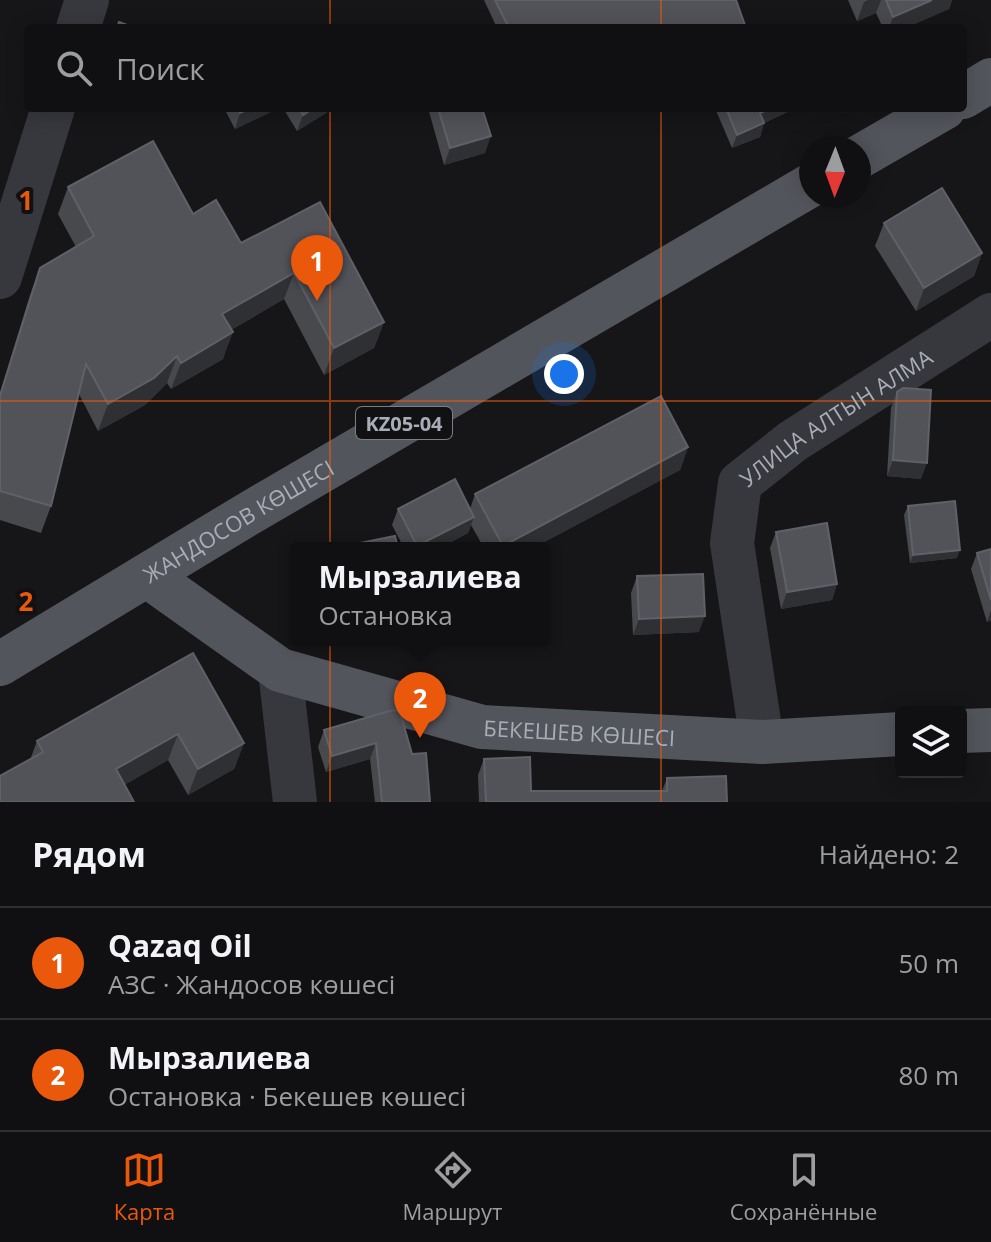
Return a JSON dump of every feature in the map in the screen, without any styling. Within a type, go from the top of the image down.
[{"type":"main road","points":[[967,95],[991,80]]},
{"type":"main road","points":[[871,150],[937,112]]},
{"type":"main road","name":"ЖАНДОСОВ КӨШЕСІ","points":[[0,664],[149,577],[248,514],[799,192]]},
{"type":"main road","name":"БЕКЕШЕВ КӨШЕСІ","points":[[149,577],[280,670],[482,727],[762,742],[895,734]]},
{"type":"main road","points":[[967,731],[991,730]]},
{"type":"street","points":[[79,24],[87,0]]},
{"type":"street","points":[[0,277],[52,112]]},
{"type":"street","name":"УЛИЦА АЛТЫН АЛМА","points":[[762,742],[732,543],[740,483],[793,441],[991,315]]},
{"type":"street","points":[[280,670],[288,799]]},
{"type":"building","points":[[495,0],[736,0],[745,24],[507,24]]},
{"type":"building","points":[[886,0],[932,0],[893,17]]},
{"type":"building","points":[[439,112],[483,112],[491,136],[450,148]]},
{"type":"building","points":[[728,112],[762,112],[760,113],[764,123],[737,135]]},
{"type":"building","points":[[153,141],[193,214],[216,200],[241,243],[320,202],[384,322],[334,348],[294,273],[222,314],[233,332],[181,363],[177,356],[154,378],[108,404],[86,364],[51,506],[0,491],[0,396],[40,268],[94,236],[68,187]]},
{"type":"building","points":[[942,188],[982,253],[924,288],[884,223]]},
{"type":"building","points":[[903,388],[931,390],[927,463],[893,460],[897,392]]},
{"type":"building","points":[[661,396],[688,447],[510,542],[501,542],[475,494]]},
{"type":"building","points":[[455,479],[474,517],[425,542],[415,542],[398,509]]},
{"type":"building","points":[[955,501],[960,550],[913,555],[908,506]]},
{"type":"building","points":[[827,523],[837,584],[787,592],[776,532]]},
{"type":"building","points":[[395,536],[396,542],[365,542]]},
{"type":"building","points":[[991,549],[991,600],[977,553]]},
{"type":"building","points":[[703,574],[705,616],[639,619],[637,576]]},
{"type":"building","points":[[193,653],[244,743],[198,769],[178,734],[116,769],[134,802],[0,802],[0,776],[43,752],[37,741]]},
{"type":"building","points":[[393,710],[400,712],[412,754],[426,753],[430,802],[382,802],[376,743],[332,756],[324,730]]},
{"type":"building","points":[[530,757],[531,791],[667,791],[667,778],[726,776],[727,802],[486,802],[484,759]]},
{"type":"place","name":"Qazaq Oil","points":[[317,301]]},
{"type":"place","name":"Мырзалиева","points":[[420,738]]}]
